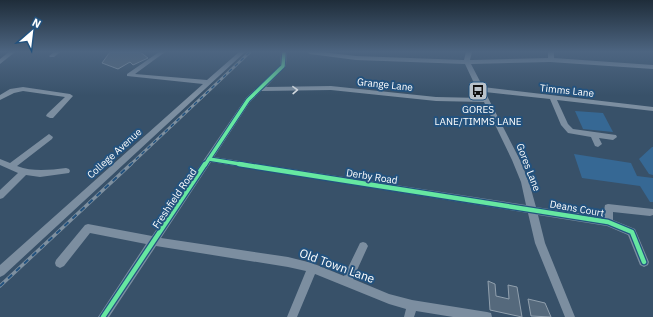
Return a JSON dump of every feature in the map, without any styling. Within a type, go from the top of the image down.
[{"type":"street","points":[[141,67],[129,75],[208,82]]},
{"type":"street","name":"College Avenue","points":[[0,272],[225,67]]},
{"type":"street","name":"Freshfield Road","points":[[103,317],[248,100],[282,67]]},
{"type":"street","name":"Gores Lane","points":[[469,67],[516,160],[532,208],[540,243],[570,317]]},
{"type":"street","name":"Grange Lane","points":[[259,89],[331,88],[436,99],[485,100]]},
{"type":"street","points":[[0,98],[12,91],[23,89],[70,96],[50,116]]},
{"type":"street","name":"Timms Lane","points":[[480,89],[554,99],[653,109]]},
{"type":"street","points":[[554,99],[568,128],[577,132],[613,137]]},
{"type":"street","points":[[594,134],[598,144]]},
{"type":"street","points":[[11,166],[49,137]]},
{"type":"street","name":"Derby Road","points":[[209,159],[532,208]]},
{"type":"street","points":[[0,162],[24,172],[40,174],[66,171]]},
{"type":"street","points":[[0,195],[24,172]]},
{"type":"street","name":"Deans Court","points":[[532,208],[608,222],[632,232],[644,262]]},
{"type":"street","name":"Deans Court","points":[[608,222],[608,208],[650,212]]},
{"type":"street","name":"Old Town Lane","points":[[60,263],[88,228],[154,241],[278,259],[312,268],[389,299],[412,305],[487,317]]},
{"type":"street","points":[[346,282],[363,246]]},
{"type":"street","points":[[292,316],[312,268]]},
{"type":"street","points":[[410,317],[412,305]]},
{"type":"shaded area","points":[[575,111],[603,113],[613,132],[583,129]]},
{"type":"shaded area","points":[[652,147],[653,175],[649,174],[639,159]]},
{"type":"shaded area","points":[[574,154],[631,163],[637,176],[653,178],[653,202],[650,202],[640,186],[582,178]]},
{"type":"building","points":[[112,67],[122,67],[118,69]]},
{"type":"building","points":[[488,281],[495,284],[496,296],[509,299],[508,285],[517,287],[522,317],[490,310]]},
{"type":"building","points":[[528,299],[545,303],[551,317],[531,316]]},
{"type":"railway","points":[[130,165],[234,67]]},
{"type":"railway","points":[[0,286],[131,164]]},
{"type":"cycle path","points":[[103,317],[248,100],[282,67]]},
{"type":"cycle path","points":[[209,159],[608,222],[632,232],[644,262]]},
{"type":"place","name":"GORES LANE/TIMMS LANE","points":[[478,91]]}]
